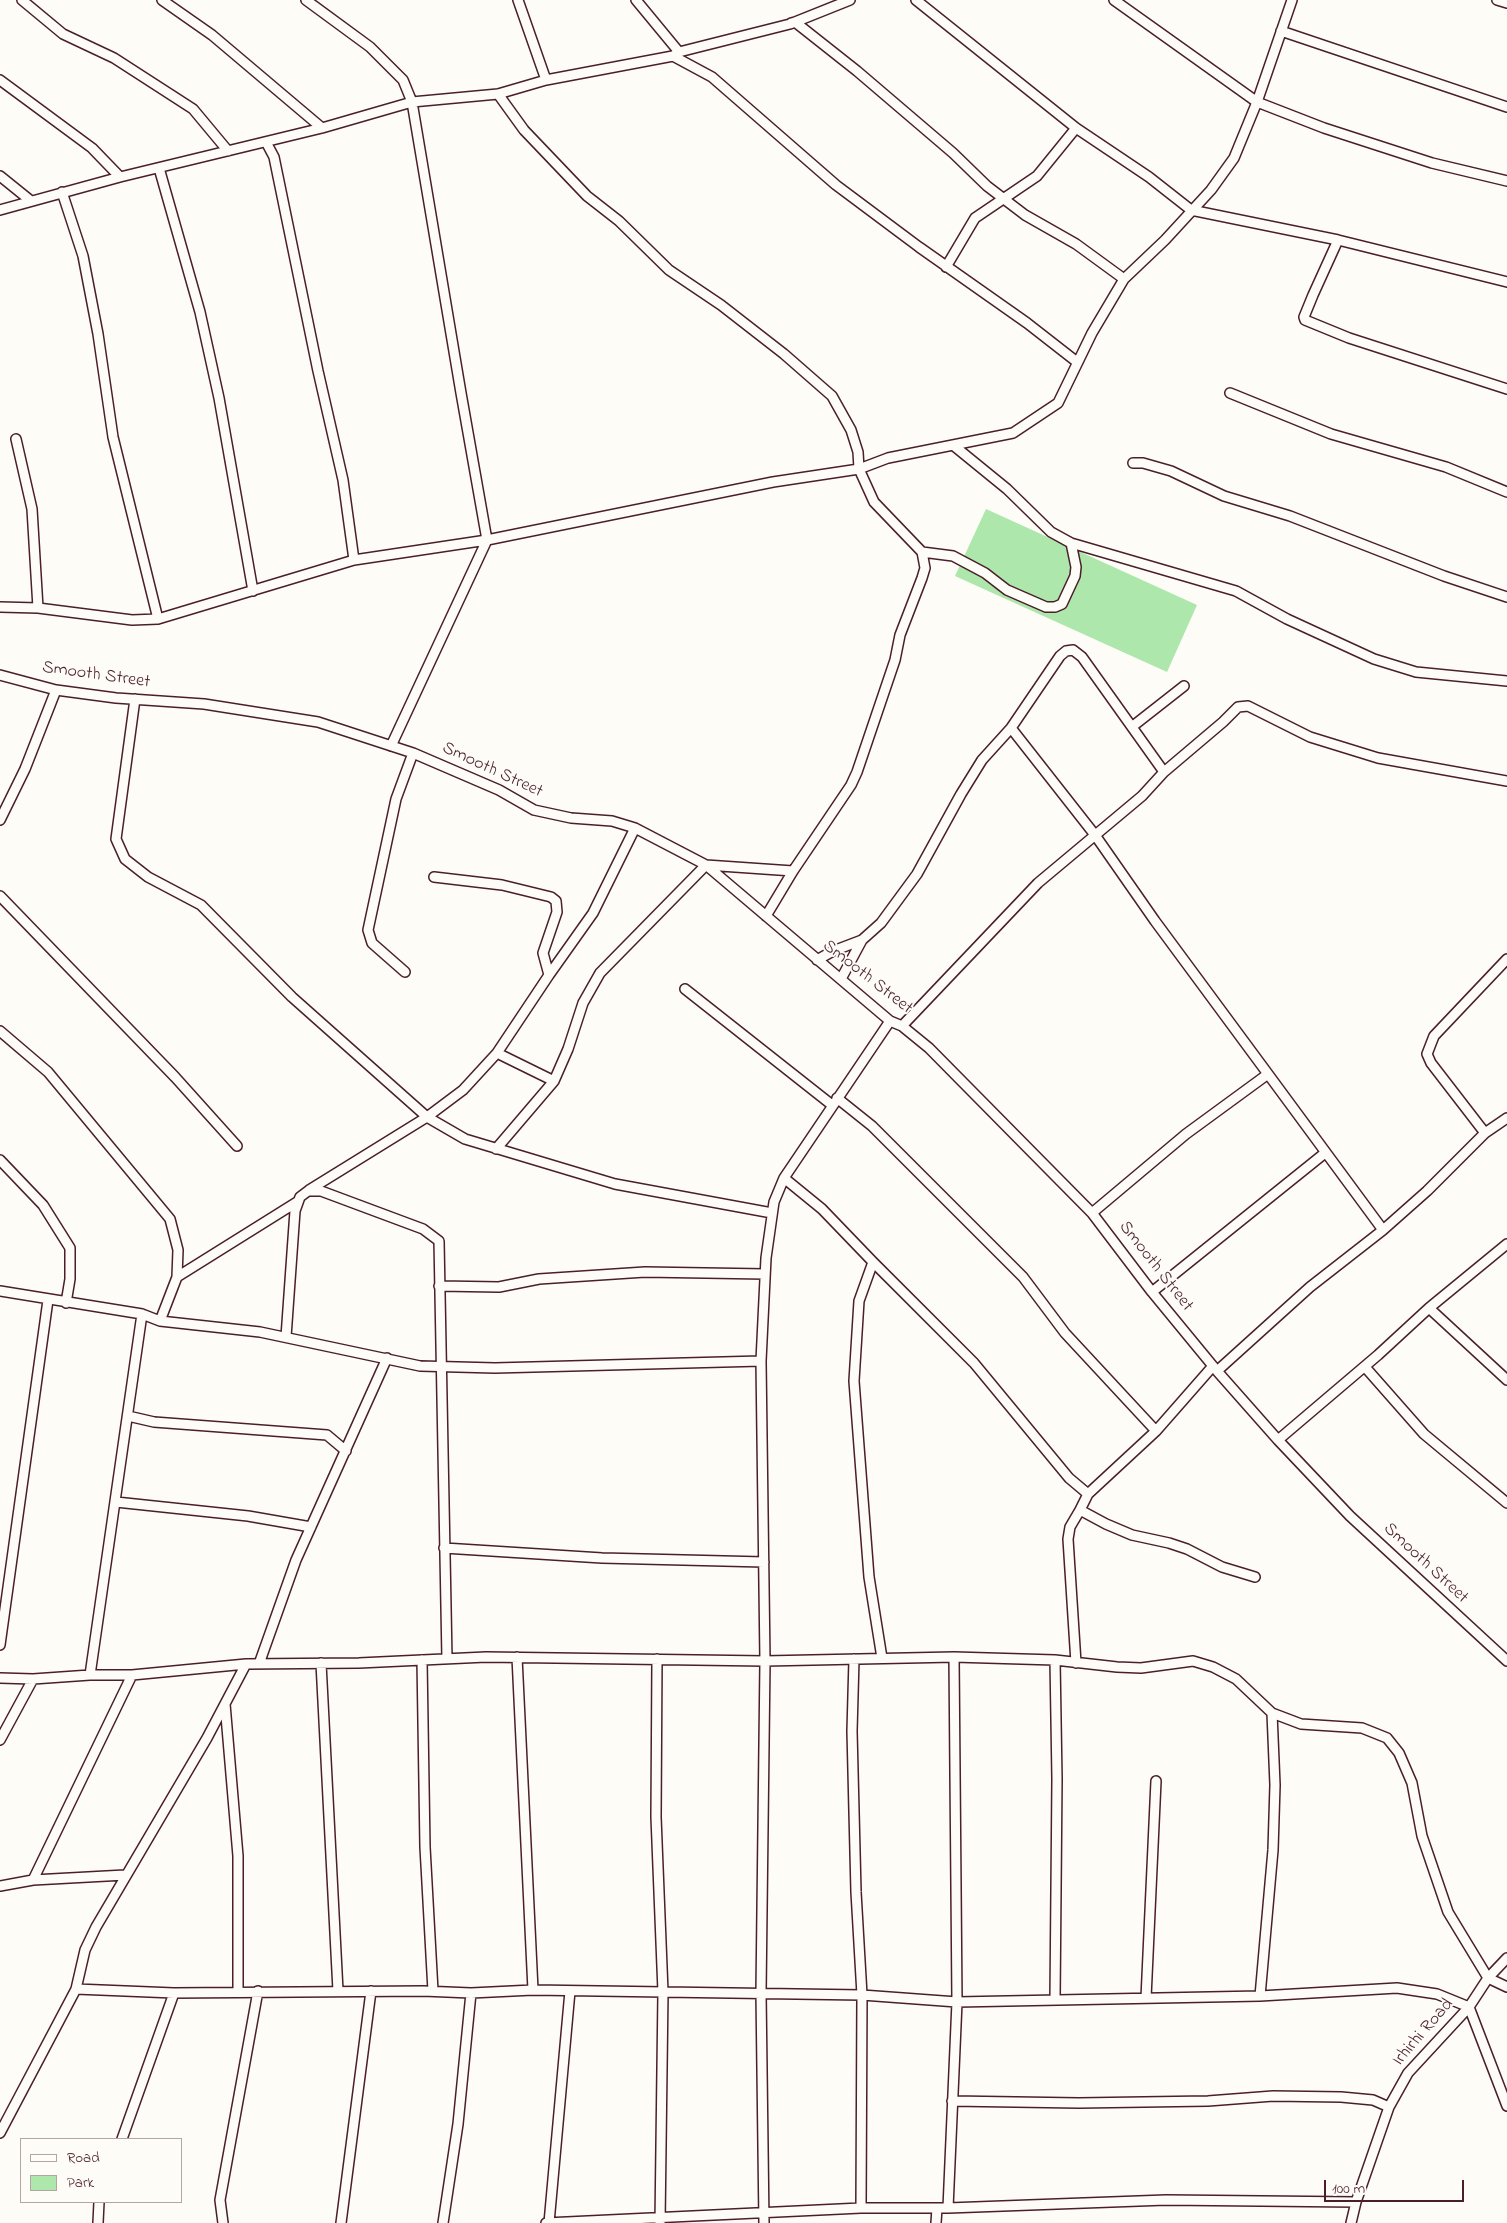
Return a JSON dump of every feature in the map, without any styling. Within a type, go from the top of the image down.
[{"type":"street","points":[[22,0],[63,34],[114,58],[193,110],[228,151]]},
{"type":"street","points":[[162,0],[212,35],[322,128]]},
{"type":"street","points":[[306,0],[370,47],[403,80],[412,102],[460,394],[487,540],[391,746]]},
{"type":"street","points":[[518,0],[546,80]]},
{"type":"street","points":[[636,0],[676,54],[712,77],[836,185],[946,267],[1028,323],[1077,362]]},
{"type":"street","points":[[790,24],[850,0]]},
{"type":"street","points":[[916,0],[1076,128],[1149,177],[1191,210],[1338,240],[1507,282]]},
{"type":"street","points":[[1114,0],[1257,102],[1324,128],[1414,157],[1507,181]]},
{"type":"street","points":[[0,607],[38,608],[132,620],[158,619],[354,560],[487,540],[773,482],[859,469],[888,458],[1013,433],[1058,403],[1077,362],[1124,279],[1165,240],[1210,190],[1234,158],[1257,102],[1292,0]]},
{"type":"street","points":[[1497,0],[1507,3]]},
{"type":"street","points":[[0,210],[120,177],[322,128],[412,102],[498,94],[546,80],[676,54],[795,22],[856,71],[1002,198],[1025,215],[1076,244],[1124,279]]},
{"type":"street","points":[[1281,32],[1507,106]]},
{"type":"street","points":[[0,80],[92,148],[120,177]]},
{"type":"street","points":[[498,94],[524,130],[587,196],[619,221],[669,270],[721,304],[784,354],[832,396],[851,430],[858,452],[859,469],[874,502],[922,552],[924,568],[922,578],[902,628],[894,660],[852,785],[793,871],[766,916]]},
{"type":"street","points":[[946,267],[975,218],[1037,176],[1076,128]]},
{"type":"street","points":[[266,142],[274,157],[318,371],[343,480],[354,560]]},
{"type":"street","points":[[159,168],[200,312],[220,398],[253,591]]},
{"type":"street","points":[[0,176],[30,201]]},
{"type":"street","points":[[62,192],[83,256],[98,334],[113,437],[158,619]]},
{"type":"street","points":[[1338,240],[1313,295],[1304,317],[1305,320],[1349,338],[1507,389]]},
{"type":"street","points":[[1230,393],[1331,434],[1446,467],[1507,492]]},
{"type":"street","points":[[16,439],[32,509],[38,608]]},
{"type":"street","points":[[953,445],[1007,489],[1051,532],[1071,543],[1236,591],[1287,619],[1357,651],[1416,672],[1507,681]]},
{"type":"street","points":[[1133,463],[1143,463],[1171,471],[1224,496],[1290,516],[1444,576],[1507,597]]},
{"type":"street","points":[[922,552],[952,556],[985,572],[1008,590],[1046,607],[1055,607],[1062,604],[1075,576],[1076,567],[1071,543]]},
{"type":"street","points":[[841,980],[862,940],[881,923],[917,874],[982,760],[1011,728],[1060,656],[1070,650],[1082,657],[1164,772]]},
{"type":"street","name":"Smooth Street","points":[[0,675],[56,690],[135,699],[204,704],[318,722],[413,753],[499,790],[534,810],[571,818],[612,822],[635,828],[706,865],[890,1022],[902,1026],[929,1048],[1092,1213],[1152,1292],[1215,1369],[1278,1440],[1350,1516],[1507,1661]]},
{"type":"street","points":[[1133,726],[1184,686]]},
{"type":"street","points":[[0,820],[25,768],[56,690]]},
{"type":"street","points":[[135,699],[116,839],[125,859],[148,877],[201,905],[292,997],[428,1117],[465,1139],[615,1184],[772,1213]]},
{"type":"street","points":[[902,1026],[1038,883],[1142,796],[1164,772],[1238,707],[1248,706],[1310,737],[1378,758],[1507,781]]},
{"type":"street","points":[[1011,728],[1095,835],[1155,921],[1383,1230]]},
{"type":"street","points":[[406,972],[372,943],[368,930],[396,798],[413,753]]},
{"type":"street","points":[[177,1277],[297,1202],[308,1191],[428,1117],[463,1090],[498,1053],[548,975],[594,913],[635,828]]},
{"type":"street","points":[[496,1149],[554,1081],[568,1048],[583,1003],[600,973],[706,865],[793,871]]},
{"type":"street","points":[[434,877],[502,886],[551,897],[556,901],[557,912],[543,952],[548,975]]},
{"type":"street","points":[[0,896],[175,1077],[237,1146]]},
{"type":"street","points":[[817,960],[833,951],[862,940]]},
{"type":"street","points":[[1485,1133],[1431,1063],[1427,1054],[1434,1036],[1507,959]]},
{"type":"street","points":[[685,989],[835,1101],[872,1126],[1023,1277],[1065,1333],[1156,1431]]},
{"type":"street","points":[[764,2218],[761,1993],[765,1661],[761,1361],[765,1274],[774,1202],[784,1178],[890,1022]]},
{"type":"street","points":[[0,1031],[48,1072],[170,1219],[178,1250],[177,1277],[160,1321]]},
{"type":"street","points":[[498,1053],[554,1081]]},
{"type":"street","points":[[1092,1213],[1186,1134],[1268,1074]]},
{"type":"street","points":[[1076,1663],[1068,1539],[1070,1527],[1088,1494],[1156,1431],[1215,1369],[1310,1287],[1383,1230],[1427,1191],[1485,1133],[1507,1118]]},
{"type":"street","points":[[1152,1292],[1325,1153]]},
{"type":"street","points":[[0,1160],[43,1205],[70,1248],[70,1279],[66,1303]]},
{"type":"street","points":[[784,1178],[822,1209],[974,1363],[1069,1478],[1088,1494]]},
{"type":"street","points":[[308,1191],[321,1191],[423,1229],[439,1241],[447,1658]]},
{"type":"street","points":[[286,1337],[297,1202]]},
{"type":"street","points":[[1278,1440],[1365,1367],[1429,1308],[1507,1244]]},
{"type":"street","points":[[873,1262],[860,1301],[854,1381],[869,1577],[882,1658]]},
{"type":"street","points":[[439,1286],[499,1287],[539,1279],[645,1272],[765,1274]]},
{"type":"street","points":[[0,1291],[142,1314],[160,1321],[260,1332],[420,1366],[495,1368],[761,1361]]},
{"type":"street","points":[[0,1645],[48,1300]]},
{"type":"street","points":[[1429,1308],[1507,1380]]},
{"type":"street","points":[[90,1675],[142,1314]]},
{"type":"street","points":[[259,1664],[296,1560],[387,1358]]},
{"type":"street","points":[[1365,1367],[1424,1434],[1507,1503]]},
{"type":"street","points":[[128,1416],[154,1422],[327,1435],[346,1451]]},
{"type":"street","points":[[116,1502],[248,1516],[311,1527]]},
{"type":"street","points":[[1080,1510],[1132,1535],[1169,1543],[1207,1558],[1222,1567],[1254,1577]]},
{"type":"street","points":[[444,1548],[602,1558],[764,1562]]},
{"type":"street","points":[[948,2208],[957,2002],[954,1656]]},
{"type":"street","points":[[0,1678],[132,1675],[246,1664],[517,1657],[765,1661],[954,1656],[1055,1660],[1141,1668],[1193,1662],[1213,1667],[1236,1679],[1272,1713],[1301,1724],[1362,1728],[1387,1738],[1399,1753],[1412,1783],[1422,1836],[1448,1912],[1488,1978],[1507,1987]]},
{"type":"street","points":[[517,1657],[533,1990]]},
{"type":"street","points":[[657,1659],[656,1817],[663,1992],[660,2221]]},
{"type":"street","points":[[854,1659],[852,1741],[856,1892],[862,1995],[860,2208]]},
{"type":"street","points":[[422,1660],[425,1847],[433,1991]]},
{"type":"street","points":[[1055,1660],[1057,1779],[1055,1999]]},
{"type":"street","points":[[321,1663],[338,1991]]},
{"type":"street","points":[[0,2133],[76,1989],[84,1950],[246,1664]]},
{"type":"street","points":[[33,1880],[132,1675]]},
{"type":"street","points":[[0,1740],[33,1678]]},
{"type":"street","points":[[225,1704],[238,1856],[238,1991]]},
{"type":"street","points":[[1260,1996],[1273,1850],[1275,1785],[1272,1713]]},
{"type":"street","points":[[1146,1998],[1156,1781]]},
{"type":"street","points":[[0,1886],[33,1880],[125,1875]]},
{"type":"street","name":"Irhirhi Road","points":[[1351,2223],[1356,2202],[1389,2107],[1408,2073],[1469,2007],[1488,1978],[1507,1958]]},
{"type":"street","points":[[76,1989],[174,1993],[238,1991],[433,1991],[471,1993],[533,1990],[761,1993],[862,1995],[957,2002],[1260,1996],[1397,1988],[1437,1994],[1469,2007],[1507,2106]]},
{"type":"street","points":[[223,2223],[220,2200],[258,1991]]},
{"type":"street","points":[[341,2223],[371,1991]]},
{"type":"street","points":[[570,1991],[548,2223],[764,2218],[860,2208],[948,2208],[1166,2200],[1356,2202]]},
{"type":"street","points":[[122,2138],[174,1993]]},
{"type":"street","points":[[443,2223],[458,2124],[471,1993]]},
{"type":"street","points":[[952,2101],[1079,2103],[1208,2101],[1283,2096],[1341,2097],[1373,2100],[1389,2107]]},
{"type":"street","points":[[98,2223],[99,2203]]},
{"type":"street","points":[[936,2223],[937,2208]]},
{"type":"green space","points":[[986,509],[1197,605],[1167,672],[955,576]]}]
